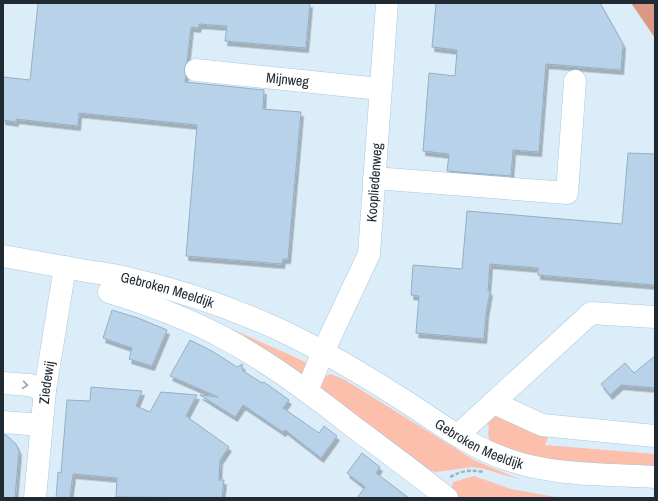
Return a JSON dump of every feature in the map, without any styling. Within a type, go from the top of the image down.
[{"type":"street","name":"Koopliedenweg","points":[[322,352],[368,254],[387,3]]},
{"type":"street","name":"Mijnweg","points":[[196,70],[380,89]]},
{"type":"street","points":[[374,178],[567,193],[575,81]]},
{"type":"street","name":"Gebroken Meeldijk","points":[[3,256],[130,278],[204,299],[237,311],[322,352],[372,380],[458,435],[486,451],[505,459],[534,468],[556,472],[655,477]]},
{"type":"street","name":"Ziedewij","points":[[35,498],[45,390],[65,267]]},
{"type":"street","name":"Gebroken Meeldijk","points":[[109,292],[147,303],[181,317],[223,338],[262,361],[307,391],[447,498]]},
{"type":"street","points":[[458,435],[591,313],[655,317]]},
{"type":"street","points":[[307,391],[322,352]]},
{"type":"street","points":[[3,382],[29,385],[45,390]]},
{"type":"street","points":[[494,402],[542,425],[655,436]]},
{"type":"street","points":[[3,422],[41,425]]},
{"type":"shaded area","points":[[631,3],[655,3],[655,38]]},
{"type":"shaded area","points":[[227,327],[308,364],[301,378]]},
{"type":"shaded area","points":[[331,374],[345,380],[474,460],[521,480],[481,468],[472,467],[436,472],[424,469],[319,389],[324,377]]},
{"type":"shaded area","points":[[507,406],[550,432],[545,445],[655,454],[655,466],[578,466],[515,454],[490,441],[488,432],[489,426],[487,424]]},
{"type":"shaded area","points":[[474,476],[511,489],[561,498],[459,498],[451,492],[453,482]]},
{"type":"building","points":[[38,3],[310,3],[306,48],[225,41],[227,26],[199,24],[198,28],[191,27],[187,62],[184,69],[186,76],[185,82],[264,90],[263,109],[301,112],[288,259],[283,259],[282,264],[186,256],[197,125],[79,113],[78,126],[16,119],[16,122],[3,120],[3,77],[30,80]]},
{"type":"building","points":[[436,3],[600,3],[623,44],[621,70],[546,64],[539,152],[513,150],[511,176],[447,171],[449,154],[423,151],[429,73],[455,76],[457,50],[432,47]]},
{"type":"building","points":[[628,153],[655,154],[655,285],[538,275],[538,268],[490,264],[488,291],[490,291],[484,339],[416,333],[419,296],[411,295],[413,265],[462,269],[467,211],[622,224]]},
{"type":"building","points":[[112,310],[138,318],[167,330],[152,366],[129,359],[132,348],[103,338]]},
{"type":"building","points":[[190,340],[212,351],[237,367],[242,364],[243,371],[262,383],[264,382],[289,400],[283,408],[319,433],[324,426],[337,436],[321,458],[285,430],[283,432],[243,405],[235,417],[200,395],[218,397],[170,376]]},
{"type":"building","points":[[655,356],[655,388],[621,385],[610,395],[601,384],[625,363],[634,373]]},
{"type":"building","points":[[91,387],[142,391],[136,406],[150,412],[161,392],[197,395],[186,416],[229,447],[220,460],[219,480],[224,480],[222,498],[116,497],[117,478],[73,474],[70,498],[56,498],[58,472],[61,473],[67,400],[90,401]]},
{"type":"building","points":[[3,435],[6,435],[16,444],[19,451],[15,498],[3,498]]},
{"type":"building","points":[[362,453],[380,467],[376,473],[409,498],[357,498],[365,487],[347,473]]}]
